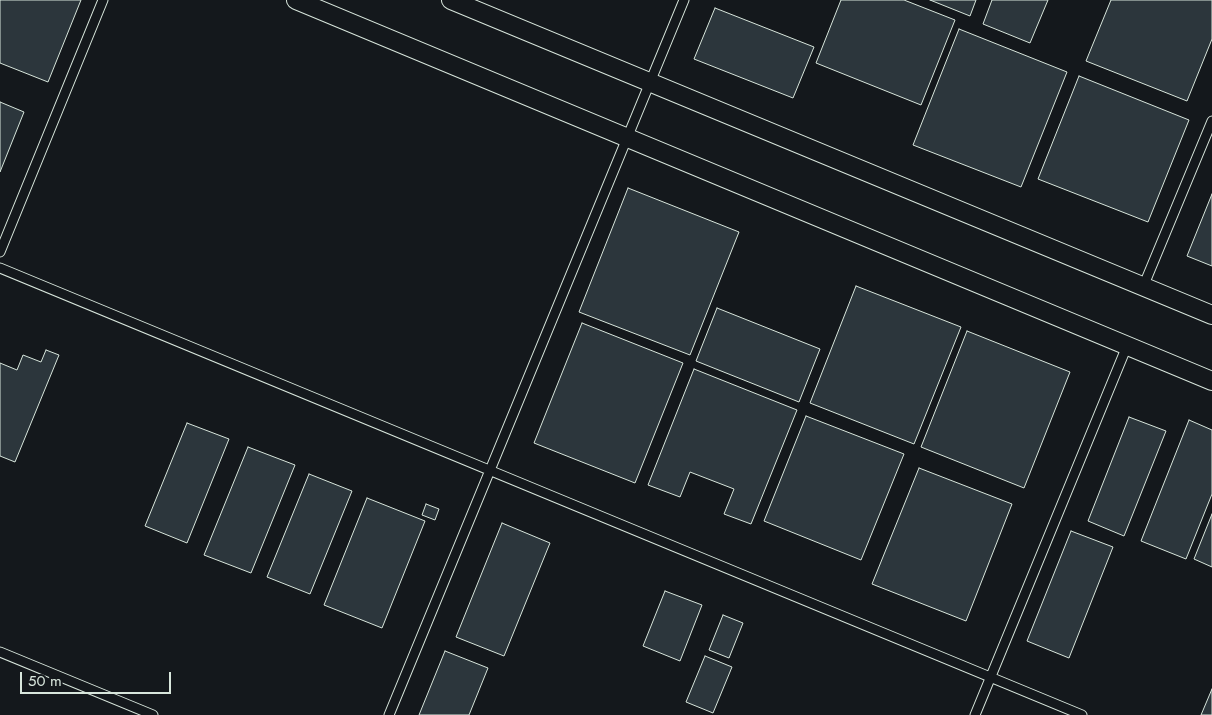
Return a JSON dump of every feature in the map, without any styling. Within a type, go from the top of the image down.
[{"type":"street","points":[[296,0],[1212,381]]},
{"type":"street","points":[[451,0],[1212,315]]},
{"type":"lane","points":[[0,252],[103,0]]},
{"type":"lane","points":[[389,715],[684,0]]},
{"type":"lane","points":[[1143,286],[1212,121]]},
{"type":"lane","points":[[0,268],[1082,715]]},
{"type":"lane","points":[[975,715],[1127,346]]},
{"type":"lane","points":[[0,652],[153,715]]},
{"type":"building","points":[[0,0],[81,0],[48,82],[0,63]]},
{"type":"building","points":[[841,0],[904,0],[955,20],[921,105],[816,63]]},
{"type":"building","points":[[930,0],[976,0],[970,16]]},
{"type":"building","points":[[992,0],[1048,0],[1030,43],[983,24]]},
{"type":"building","points":[[1111,0],[1212,0],[1212,39],[1187,101],[1086,61]]},
{"type":"building","points":[[715,8],[814,47],[793,98],[694,59]]},
{"type":"building","points":[[959,29],[1067,72],[1021,187],[913,145]]},
{"type":"building","points":[[1079,76],[1189,120],[1148,222],[1038,179]]},
{"type":"building","points":[[0,102],[24,112],[0,172]]},
{"type":"building","points":[[628,188],[739,232],[690,355],[579,312]]},
{"type":"building","points":[[1212,194],[1212,266],[1187,256]]},
{"type":"building","points":[[856,286],[961,327],[914,444],[810,403]]},
{"type":"building","points":[[717,308],[820,349],[799,402],[696,361]]},
{"type":"building","points":[[582,323],[683,363],[635,483],[534,443]]},
{"type":"building","points":[[967,331],[1070,372],[1024,488],[921,447]]},
{"type":"building","points":[[46,350],[59,355],[15,462],[0,456],[0,363],[17,370],[23,355],[41,362]]},
{"type":"building","points":[[694,369],[797,410],[751,524],[724,514],[734,489],[690,472],[680,497],[648,485]]},
{"type":"building","points":[[806,416],[904,454],[861,560],[764,521]]},
{"type":"building","points":[[1129,417],[1166,431],[1124,536],[1088,521]]},
{"type":"building","points":[[1189,420],[1212,430],[1212,494],[1186,559],[1141,541]]},
{"type":"building","points":[[187,423],[229,439],[187,543],[145,526]]},
{"type":"building","points":[[248,447],[295,465],[251,573],[204,555]]},
{"type":"building","points":[[919,468],[1012,504],[966,621],[872,584]]},
{"type":"building","points":[[309,474],[352,491],[310,594],[267,577]]},
{"type":"building","points":[[367,498],[425,521],[382,628],[324,605]]},
{"type":"building","points":[[426,504],[439,509],[435,520],[422,515]]},
{"type":"building","points":[[1212,514],[1212,567],[1194,559]]},
{"type":"building","points":[[502,523],[550,543],[504,656],[456,637]]},
{"type":"building","points":[[1071,531],[1113,547],[1069,658],[1027,641]]},
{"type":"building","points":[[665,591],[702,605],[680,661],[643,646]]},
{"type":"building","points":[[723,615],[743,623],[729,658],[709,650]]},
{"type":"building","points":[[445,651],[488,668],[469,715],[419,715]]},
{"type":"building","points":[[705,656],[732,667],[713,713],[686,702]]},
{"type":"building","points":[[1212,689],[1212,715],[1201,715]]}]
